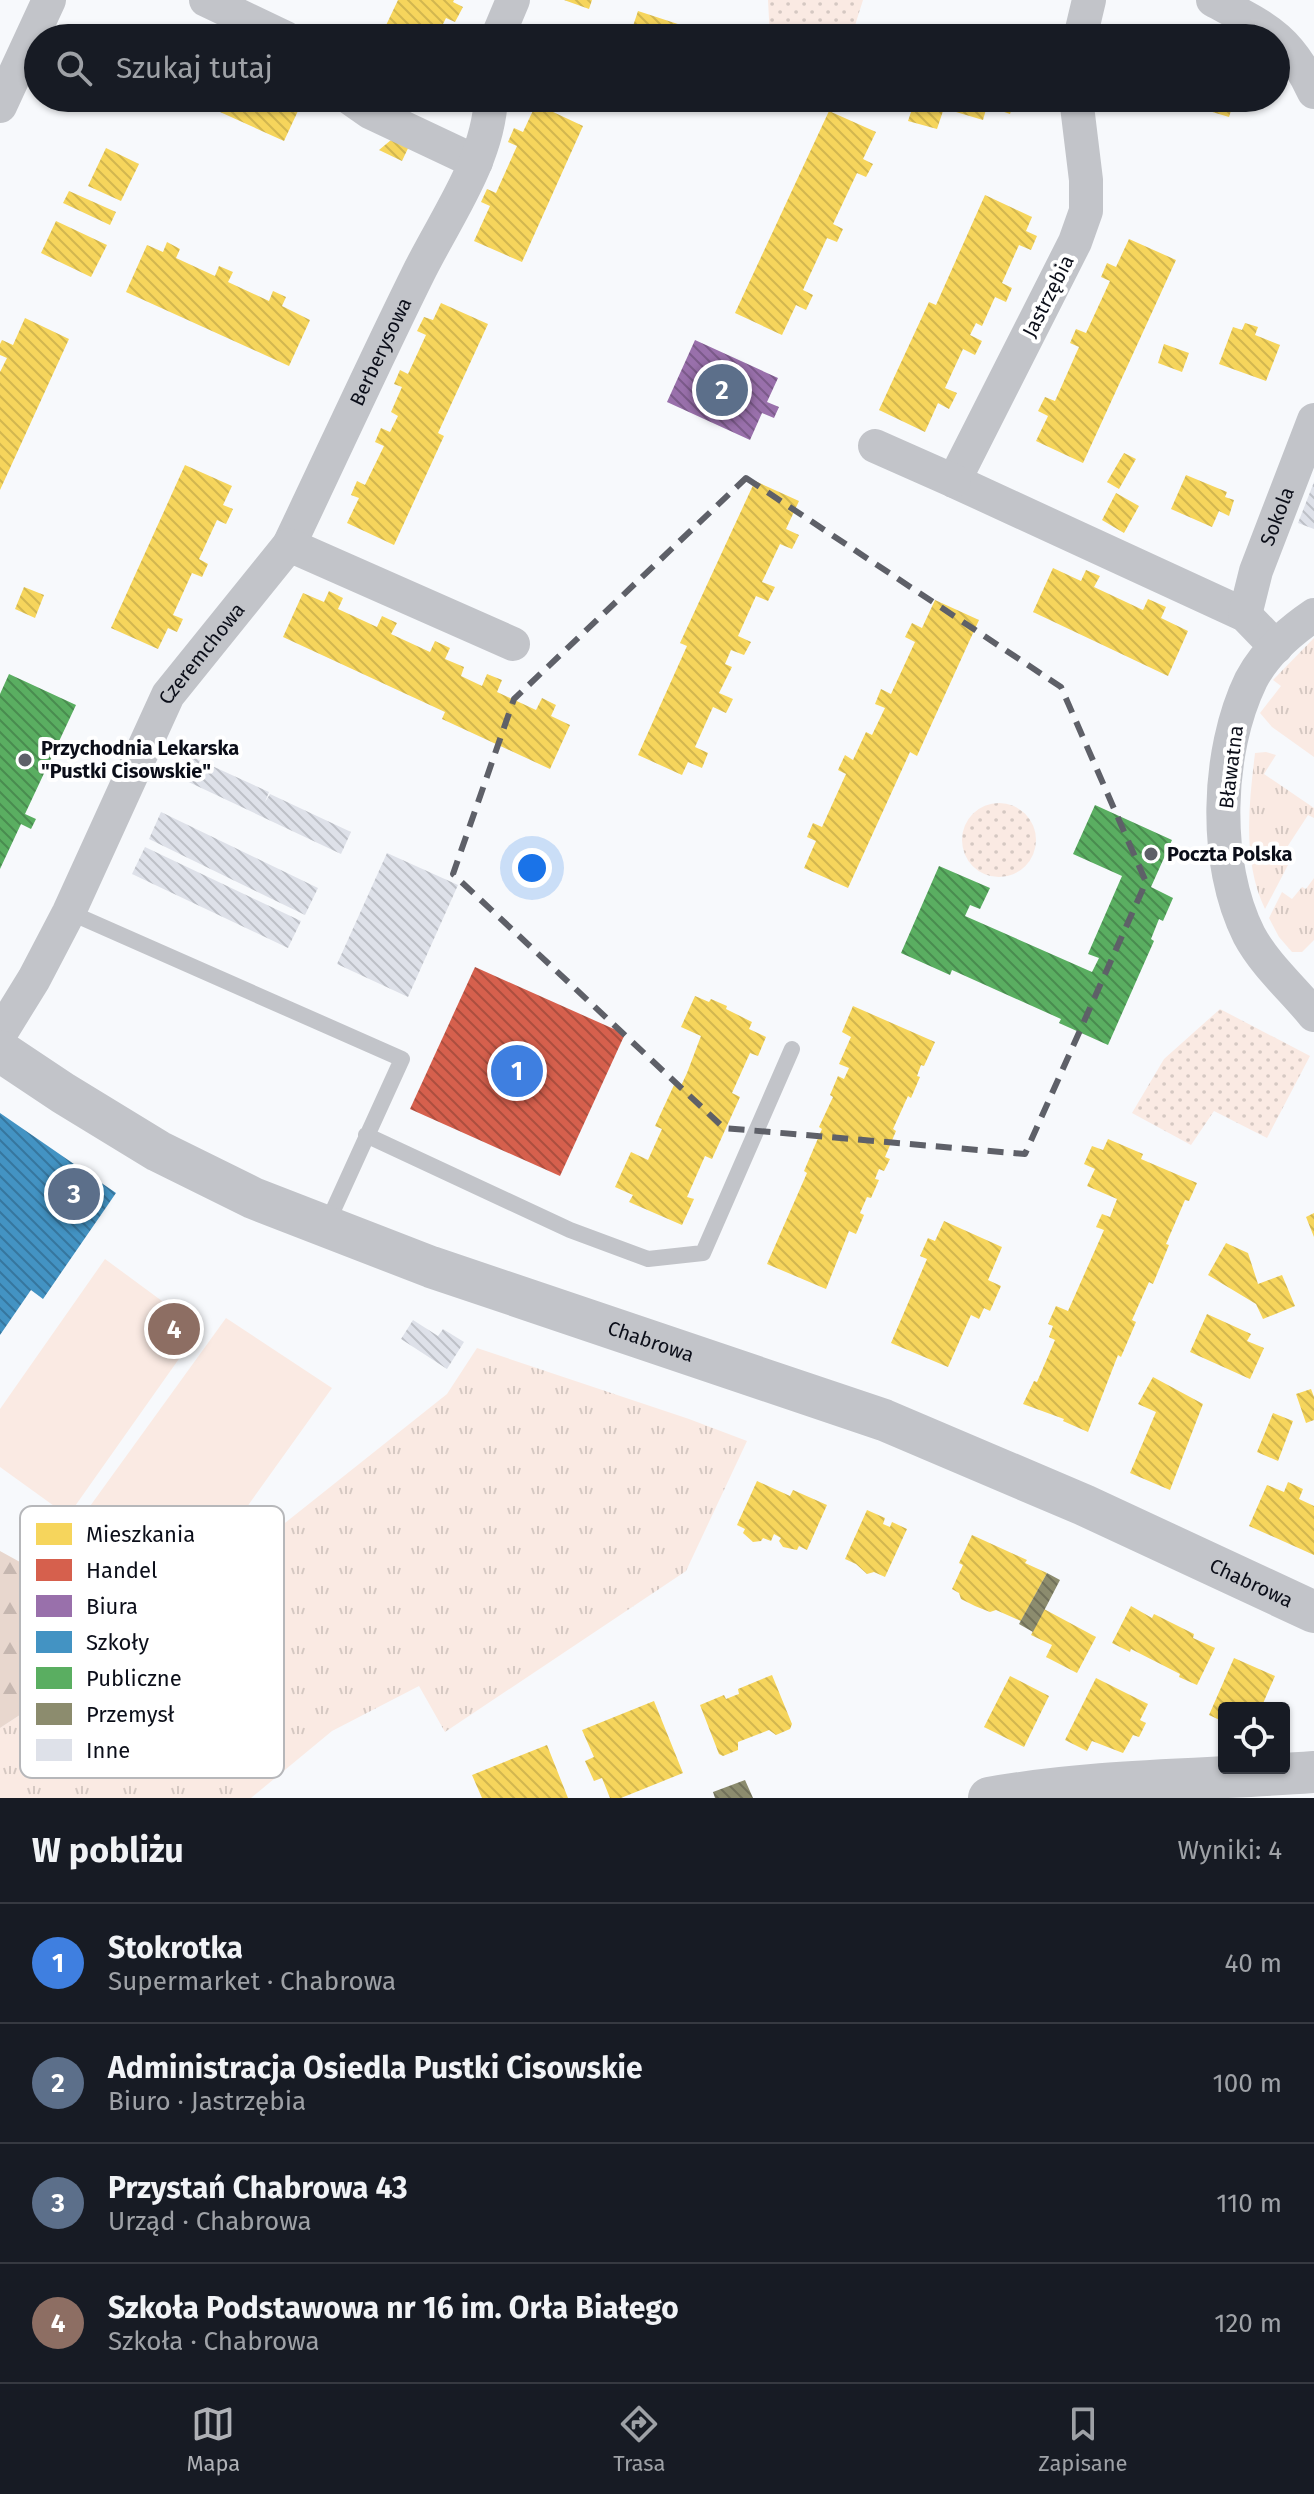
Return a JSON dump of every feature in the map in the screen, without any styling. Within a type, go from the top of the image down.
[{"type":"street","points":[[35,24],[49,0]]},
{"type":"street","points":[[206,0],[257,24]]},
{"type":"street","points":[[503,24],[513,0]]},
{"type":"street","points":[[1083,24],[1089,0]]},
{"type":"street","points":[[1213,0],[1257,24]]},
{"type":"street","points":[[0,106],[7,71],[24,42]]},
{"type":"street","points":[[1290,49],[1314,92]]},
{"type":"street","points":[[370,112],[476,162]]},
{"type":"street","name":"Berberysowa","points":[[289,545],[417,275],[476,162],[490,112]]},
{"type":"street","name":"Jastrzębia","points":[[954,481],[1075,242],[1086,211],[1086,180],[1078,112]]},
{"type":"street","name":"Sokola","points":[[1245,615],[1256,571],[1314,420]]},
{"type":"street","points":[[875,446],[1245,615],[1276,647]]},
{"type":"street","points":[[289,545],[513,644]]},
{"type":"street","name":"Czeremchowa","points":[[0,1034],[34,979],[69,912],[168,695],[289,545]]},
{"type":"street","name":"Bławatna","points":[[1314,615],[1276,647],[1252,679],[1237,720],[1225,790],[1226,860],[1231,891],[1251,939],[1314,1015]]},
{"type":"street","name":"Chabrowa","points":[[0,1051],[158,1151],[253,1198],[431,1267],[884,1420],[1055,1492],[1314,1612]]},
{"type":"street","points":[[989,1798],[1109,1783],[1314,1772]]},
{"type":"lane","points":[[69,912],[402,1059],[326,1226]]},
{"type":"lane","points":[[366,1135],[570,1230],[648,1259],[703,1253],[792,1049]]},
{"type":"highlighted area","points":[[746,478],[1061,687],[1146,882],[1025,1154],[724,1128],[453,874],[514,699]]},
{"type":"green space","points":[[768,0],[863,0],[855,24],[769,24]]},
{"type":"green space","points":[[1314,638],[1314,757],[1272,727],[1260,713],[1281,686],[1273,680]]},
{"type":"green space","points":[[1255,753],[1276,755],[1264,774],[1314,808],[1314,818],[1308,815],[1280,858],[1288,865],[1265,909],[1253,872],[1249,832]]},
{"type":"green space","points":[[999,803],[1013,806],[1025,814],[1033,826],[1036,840],[1033,854],[1025,866],[1013,874],[999,877],[985,874],[973,866],[965,854],[962,840],[965,826],[973,814],[985,806]]},
{"type":"green space","points":[[1314,878],[1314,940],[1302,952],[1292,952],[1269,918],[1282,892],[1292,899],[1302,887],[1306,889]]},
{"type":"green space","points":[[1220,1009],[1310,1056],[1267,1138],[1214,1111],[1191,1145],[1132,1113],[1164,1059]]},
{"type":"green space","points":[[105,1259],[200,1329],[75,1506],[54,1506],[0,1467],[0,1409]]},
{"type":"green space","points":[[226,1318],[332,1388],[248,1506],[90,1506]]},
{"type":"green space","points":[[477,1348],[747,1441],[686,1571],[445,1732],[419,1686],[332,1731],[284,1771],[284,1524],[447,1394]]},
{"type":"green space","points":[[0,1551],[20,1562],[20,1715],[0,1728]]},
{"type":"green space","points":[[20,1715],[20,1778],[275,1778],[251,1798],[0,1798],[0,1728]]},
{"type":"building: Mieszkania","points":[[398,0],[454,0],[463,7],[455,22],[446,18],[443,24],[387,24]]},
{"type":"building: Mieszkania","points":[[564,0],[592,0],[589,9]]},
{"type":"building: Mieszkania","points":[[638,11],[678,24],[634,24]]},
{"type":"building: Mieszkania","points":[[220,112],[297,112],[284,141]]},
{"type":"building: Mieszkania","points":[[532,112],[553,112],[583,126],[522,262],[474,241],[490,206],[481,202],[487,189],[496,193],[517,146],[508,142],[514,128],[523,132]]},
{"type":"building: Mieszkania","points":[[829,112],[876,132],[863,159],[873,164],[866,177],[857,173],[833,224],[843,229],[837,242],[827,238],[803,290],[813,295],[806,310],[796,305],[782,335],[735,313]]},
{"type":"building: Mieszkania","points":[[911,112],[943,112],[937,129],[908,121]]},
{"type":"building: Mieszkania","points":[[956,112],[985,112],[983,120]]},
{"type":"building: Mieszkania","points":[[1212,112],[1231,112],[1229,117]]},
{"type":"building: Mieszkania","points":[[397,135],[411,142],[402,161],[379,150]]},
{"type":"building: Mieszkania","points":[[106,148],[139,164],[121,201],[88,186]]},
{"type":"building: Mieszkania","points":[[69,191],[116,212],[110,225],[63,203]]},
{"type":"building: Mieszkania","points":[[985,195],[1032,217],[1026,231],[1037,236],[1031,250],[1019,245],[1002,283],[1012,288],[1006,302],[995,297],[982,326],[976,323],[970,335],[982,341],[975,355],[963,349],[945,388],[957,393],[949,409],[938,403],[925,432],[879,410],[929,302],[936,305]]},
{"type":"building: Mieszkania","points":[[56,221],[107,245],[91,277],[41,253]]},
{"type":"building: Mieszkania","points":[[1129,239],[1176,260],[1083,463],[1036,441],[1048,416],[1038,411],[1045,397],[1055,401],[1079,347],[1070,343],[1076,329],[1086,333],[1110,281],[1101,277],[1107,263],[1116,267]]},
{"type":"building: Mieszkania","points":[[167,242],[180,249],[176,258],[215,276],[219,266],[233,272],[228,282],[269,301],[273,291],[286,297],[282,306],[310,320],[289,366],[126,292],[147,245],[163,252]]},
{"type":"building: Mieszkania","points":[[441,303],[488,324],[438,433],[444,436],[394,545],[347,523],[359,498],[351,495],[357,481],[365,485],[384,446],[375,442],[381,428],[390,432],[398,416],[391,412],[402,387],[394,384],[400,370],[408,374],[426,335],[417,331],[424,317],[433,320]]},
{"type":"building: Mieszkania","points":[[25,318],[69,339],[0,490],[0,372],[7,358],[0,355],[0,344],[2,340],[13,345]]},
{"type":"building: Mieszkania","points":[[1245,323],[1258,327],[1255,335],[1280,345],[1266,381],[1219,364],[1233,327],[1242,330]]},
{"type":"building: Mieszkania","points":[[1164,344],[1189,353],[1182,372],[1158,363]]},
{"type":"building: Mieszkania","points":[[1124,453],[1136,459],[1119,489],[1107,482]]},
{"type":"building: Mieszkania","points":[[185,465],[232,486],[223,505],[233,509],[226,524],[217,520],[199,559],[208,564],[202,577],[192,573],[173,615],[183,619],[177,632],[168,628],[158,649],[111,628]]},
{"type":"building: Mieszkania","points":[[1186,475],[1227,492],[1225,497],[1234,500],[1229,516],[1219,511],[1212,527],[1171,509]]},
{"type":"building: Mieszkania","points":[[755,481],[799,501],[786,529],[799,535],[792,549],[780,544],[762,582],[775,587],[768,601],[756,596],[738,636],[751,642],[744,655],[731,650],[725,664],[732,667],[719,693],[733,699],[726,713],[713,707],[695,747],[708,753],[702,768],[688,762],[682,775],[638,755],[687,646],[680,643]]},
{"type":"building: Mieszkania","points":[[1116,493],[1139,506],[1124,533],[1102,520]]},
{"type":"building: Mieszkania","points":[[1053,568],[1081,581],[1086,570],[1100,576],[1094,587],[1143,610],[1148,599],[1166,607],[1161,618],[1188,631],[1168,676],[1033,612]]},
{"type":"building: Mieszkania","points":[[24,587],[44,595],[35,618],[15,609]]},
{"type":"building: Mieszkania","points":[[329,591],[343,598],[338,609],[377,627],[382,616],[397,623],[391,634],[430,652],[435,641],[450,648],[445,659],[464,667],[461,676],[482,686],[487,674],[502,680],[497,692],[536,710],[542,698],[556,705],[551,716],[570,725],[550,769],[442,719],[445,712],[283,637],[303,593],[324,602]]},
{"type":"building: Mieszkania","points":[[935,600],[979,620],[917,756],[910,752],[848,888],[804,868],[816,841],[807,837],[813,823],[822,827],[846,774],[838,770],[845,755],[853,760],[866,732],[872,735],[885,708],[875,704],[881,689],[891,694],[915,642],[905,637],[912,623],[922,628]]},
{"type":"building: Mieszkania","points":[[695,996],[727,1006],[726,1009],[752,1022],[749,1029],[766,1037],[758,1056],[750,1053],[732,1093],[740,1097],[712,1159],[705,1156],[687,1197],[694,1199],[682,1225],[629,1202],[633,1195],[615,1187],[631,1152],[648,1160],[662,1129],[655,1126],[674,1085],[680,1088],[687,1073],[701,1036],[681,1027]]},
{"type":"building: Mieszkania","points":[[853,1006],[935,1042],[924,1066],[921,1065],[917,1076],[920,1077],[911,1098],[908,1096],[893,1129],[896,1131],[885,1157],[890,1159],[884,1171],[879,1169],[875,1179],[879,1180],[860,1213],[864,1215],[856,1234],[849,1231],[826,1289],[767,1264],[807,1173],[804,1171],[822,1129],[819,1127],[833,1097],[830,1095],[838,1076],[844,1079],[849,1068],[839,1064],[851,1037],[842,1032]]},
{"type":"building: Mieszkania","points":[[1108,1139],[1143,1154],[1141,1159],[1197,1183],[1189,1201],[1185,1200],[1153,1284],[1149,1282],[1132,1320],[1136,1322],[1121,1357],[1118,1355],[1088,1432],[1064,1419],[1023,1404],[1034,1381],[1037,1382],[1055,1340],[1049,1337],[1053,1326],[1048,1324],[1056,1306],[1068,1311],[1104,1230],[1096,1227],[1102,1214],[1110,1217],[1117,1199],[1087,1186],[1095,1169],[1084,1164],[1092,1146],[1103,1150]]},
{"type":"building: Mieszkania","points":[[1314,1213],[1314,1237],[1306,1217]]},
{"type":"building: Mieszkania","points":[[944,1221],[1002,1247],[988,1280],[1001,1286],[990,1311],[984,1308],[979,1319],[971,1315],[948,1367],[891,1343],[927,1259],[920,1256],[928,1238],[935,1241]]},
{"type":"building: Mieszkania","points":[[1226,1243],[1248,1253],[1258,1284],[1282,1275],[1295,1306],[1263,1319],[1256,1304],[1208,1275]]},
{"type":"building: Mieszkania","points":[[1207,1314],[1251,1334],[1247,1341],[1264,1348],[1250,1379],[1190,1352]]},
{"type":"building: Mieszkania","points":[[1153,1377],[1203,1404],[1170,1490],[1130,1473],[1156,1412],[1138,1404]]},
{"type":"building: Mieszkania","points":[[1311,1389],[1314,1420],[1306,1423],[1296,1394]]},
{"type":"building: Mieszkania","points":[[1273,1413],[1293,1421],[1278,1461],[1257,1452]]},
{"type":"building: Mieszkania","points":[[757,1481],[790,1496],[793,1490],[827,1505],[807,1550],[799,1546],[797,1550],[783,1547],[779,1541],[781,1538],[774,1534],[771,1541],[763,1538],[753,1542],[743,1533],[745,1529],[737,1525]]},
{"type":"building: Mieszkania","points":[[1288,1482],[1303,1489],[1299,1499],[1314,1506],[1314,1555],[1249,1526],[1267,1485],[1284,1492]]},
{"type":"building: Mieszkania","points":[[867,1510],[885,1518],[883,1524],[890,1527],[892,1522],[907,1529],[885,1577],[874,1572],[867,1574],[845,1559]]},
{"type":"building: Mieszkania","points":[[972,1535],[1027,1560],[1025,1563],[1047,1573],[1021,1621],[996,1610],[990,1612],[975,1606],[961,1599],[959,1593],[952,1589],[963,1565],[959,1563]]},
{"type":"building: Mieszkania","points":[[1131,1606],[1152,1618],[1154,1614],[1194,1634],[1193,1638],[1215,1648],[1197,1685],[1131,1649],[1130,1652],[1112,1643]]},
{"type":"building: Mieszkania","points":[[1044,1609],[1096,1637],[1077,1673],[1046,1657],[1052,1645],[1031,1635]]},
{"type":"building: Mieszkania","points":[[1234,1658],[1275,1676],[1264,1702],[1218,1702],[1218,1719],[1209,1715]]},
{"type":"building: Mieszkania","points":[[772,1675],[792,1724],[790,1729],[776,1735],[769,1730],[738,1742],[738,1750],[723,1756],[719,1754],[700,1705],[724,1695],[726,1699],[739,1694],[738,1689]]},
{"type":"building: Mieszkania","points":[[1010,1676],[1049,1696],[1024,1747],[984,1727]]},
{"type":"building: Mieszkania","points":[[1096,1678],[1148,1704],[1140,1720],[1146,1723],[1139,1737],[1133,1735],[1123,1753],[1092,1741],[1087,1751],[1065,1740]]},
{"type":"building: Mieszkania","points":[[654,1701],[683,1773],[621,1798],[610,1798],[602,1778],[594,1781],[585,1761],[594,1757],[582,1730]]},
{"type":"building: Mieszkania","points":[[547,1745],[568,1798],[482,1798],[472,1775]]},
{"type":"building: Handel","points":[[475,967],[625,1034],[560,1176],[410,1109]]},
{"type":"building: Biura","points":[[695,340],[778,378],[767,402],[779,407],[774,418],[762,413],[750,440],[667,402]]},
{"type":"building: Szkoły","points":[[0,1113],[116,1193],[43,1299],[31,1290],[0,1335]]},
{"type":"building: Publiczne","name":"Przychodnia Lekarska \"Pustki Cisowskie\"","points":[[9,674],[76,705],[25,814],[36,819],[31,829],[21,824],[0,869],[0,694]]},
{"type":"building: Publiczne","points":[[1095,805],[1172,840],[1151,887],[1173,898],[1163,921],[1159,919],[1151,939],[1154,941],[1108,1045],[1059,1023],[1061,1019],[952,970],[950,975],[901,953],[939,866],[990,888],[980,909],[970,905],[965,916],[1092,972],[1099,958],[1088,954],[1122,876],[1073,854]]},
{"type":"building: Przemysł","points":[[1047,1573],[1060,1580],[1033,1632],[1019,1624]]},
{"type":"building: Przemysł","points":[[745,1780],[753,1798],[715,1798],[713,1792]]},
{"type":"building: Inne","points":[[1314,482],[1314,529],[1298,523]]},
{"type":"building: Inne","points":[[188,755],[269,792],[265,802],[270,794],[351,832],[341,854],[178,777]]},
{"type":"building: Inne","points":[[161,812],[318,888],[305,915],[149,839]]},
{"type":"building: Inne","points":[[145,847],[301,921],[288,948],[132,874]]},
{"type":"building: Inne","points":[[387,853],[458,885],[408,997],[337,964]]},
{"type":"building: Inne","points":[[413,1320],[438,1336],[443,1329],[464,1342],[447,1369],[401,1339]]},
{"type":"place","name":"Administracja Osiedla Pustki Cisowskie","points":[[722,390]]},
{"type":"place","name":"Przychodnia Lekarska \"Pustki Cisowskie\"","points":[[25,760]]},
{"type":"place","name":"Poczta Polska","points":[[1151,854]]},
{"type":"place","name":"Stokrotka","points":[[517,1071]]},
{"type":"place","name":"Przystań Chabrowa 43","points":[[74,1194]]},
{"type":"place","name":"Szkoła Podstawowa nr 16 im. Orła Białego","points":[[174,1329]]}]
